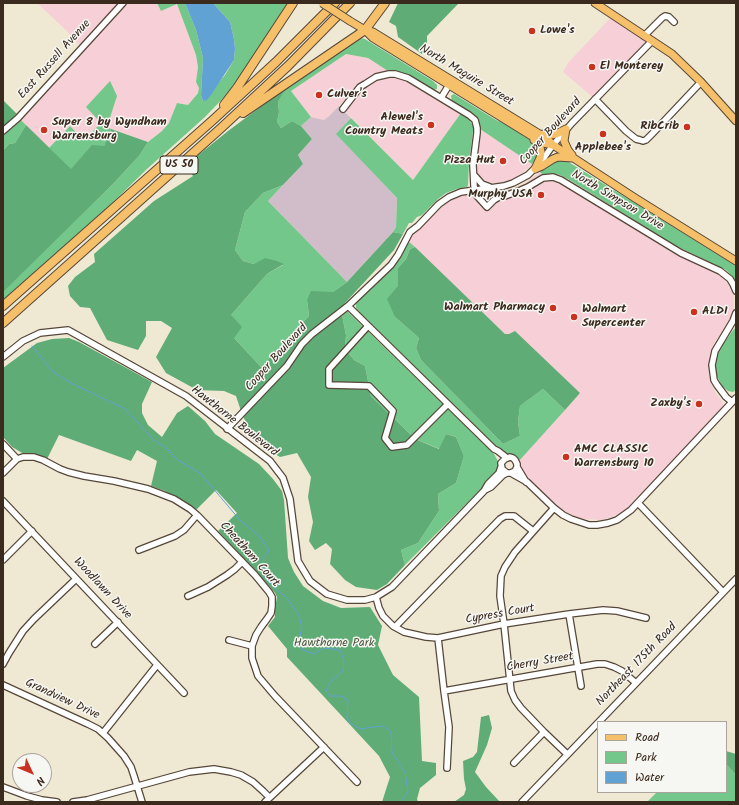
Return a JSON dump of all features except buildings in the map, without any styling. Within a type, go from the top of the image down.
[{"type":"highway","points":[[213,120],[237,88],[293,3]]},
{"type":"highway","name":"US 50","points":[[3,306],[213,120],[276,62],[335,3]]},
{"type":"highway","name":"US 50","points":[[3,323],[220,129],[288,66],[350,3]]},
{"type":"highway","points":[[220,129],[364,30],[385,3]]},
{"type":"main road","name":"North Maguire Street","points":[[322,3],[364,30],[373,38],[448,85],[543,143],[553,145]]},
{"type":"main road","points":[[600,4],[672,54],[702,82],[736,122]]},
{"type":"main road","name":"North Maguire Street","points":[[364,30],[373,32],[546,138],[553,145],[736,261]]},
{"type":"main road","points":[[539,134],[556,134],[566,129]]},
{"type":"main road","points":[[566,129],[564,141],[568,150],[575,159]]},
{"type":"main road","points":[[525,132],[537,142],[540,147],[540,158],[535,169]]},
{"type":"main road","points":[[535,169],[558,157],[575,159]]},
{"type":"street","name":"East Russell Avenue","points":[[3,131],[18,118],[123,3]]},
{"type":"street","points":[[644,36],[665,16],[669,17],[674,22]]},
{"type":"street","name":"Cooper Boulevard","points":[[227,429],[287,366],[302,344],[312,334],[348,306],[391,265],[410,232],[418,226],[439,204],[449,197],[461,192],[493,188],[513,183],[535,169],[566,129],[652,41]]},
{"type":"street","points":[[342,109],[364,84],[376,77],[395,74],[408,78],[469,115],[475,120],[477,133],[473,165],[475,190],[477,196],[484,204]]},
{"type":"street","points":[[596,99],[626,131],[636,139],[646,140],[702,82]]},
{"type":"street","points":[[441,98],[448,85]]},
{"type":"street","points":[[473,174],[482,184],[493,188]]},
{"type":"street","name":"North Simpson Drive","points":[[484,204],[488,207],[499,197],[528,187],[543,178],[557,178],[681,253],[720,272],[730,279],[734,284],[736,291]]},
{"type":"street","points":[[484,204],[483,199],[485,193],[493,188]]},
{"type":"street","points":[[348,306],[494,449],[507,458],[510,457],[515,460],[517,467],[526,482]]},
{"type":"street","points":[[494,449],[499,458],[503,471],[526,482],[554,508],[571,520],[589,525],[597,525],[617,520],[638,503],[734,400],[726,397],[717,385],[714,380],[712,365],[715,351],[735,321],[736,313]]},
{"type":"street","points":[[368,326],[328,369],[329,385],[370,386],[393,411],[385,438],[392,447],[407,445],[448,404]]},
{"type":"street","name":"Hawthorne Boulevard","points":[[3,357],[23,341],[40,333],[68,330],[186,396],[270,461],[283,478],[290,499],[298,561],[310,581],[327,594],[347,600],[365,600],[376,597],[392,587],[484,490],[499,473],[501,466]]},
{"type":"street","points":[[3,444],[18,459],[3,473]]},
{"type":"street","name":"Cheatham Court","points":[[18,459],[23,457],[34,457],[68,472],[148,489],[174,499],[190,509],[242,562],[272,597],[271,613],[256,635],[252,646]]},
{"type":"street","points":[[501,466],[503,460],[507,458]]},
{"type":"street","points":[[509,473],[515,471],[517,467]]},
{"type":"street","name":"Hawthorne Boulevard","points":[[484,490],[491,487],[500,478],[509,473]]},
{"type":"street","name":"Woodlawn Drive","points":[[3,501],[184,693]]},
{"type":"street","points":[[638,503],[723,592]]},
{"type":"street","points":[[554,508],[509,559],[504,567],[501,576],[500,596],[511,691],[521,708],[567,754]]},
{"type":"street","points":[[139,550],[176,536],[184,530],[197,515]]},
{"type":"street","points":[[395,627],[500,519],[505,516],[514,516],[533,531]]},
{"type":"street","points":[[3,560],[32,531]]},
{"type":"street","points":[[188,596],[208,587],[227,575],[242,562]]},
{"type":"street","points":[[3,664],[28,625],[76,579]]},
{"type":"street","name":"Northeast 175th Road","points":[[599,721],[736,579]]},
{"type":"street","name":"Cypress Court","points":[[376,597],[383,616],[395,627],[414,635],[438,638],[504,624],[603,610],[617,611],[646,618]]},
{"type":"street","points":[[569,614],[581,686]]},
{"type":"street","points":[[95,644],[118,622]]},
{"type":"street","points":[[438,638],[449,727],[447,768]]},
{"type":"street","points":[[229,640],[252,646],[252,658],[258,676],[357,782]]},
{"type":"street","name":"Cherry Street","points":[[444,690],[597,664],[605,664],[622,671],[636,683]]},
{"type":"street","points":[[103,733],[157,665]]},
{"type":"street","name":"Grandview Drive","points":[[3,685],[88,724],[103,733],[124,756],[131,767],[142,802]]},
{"type":"street","name":"Northeast 175th Road","points":[[522,802],[597,723]]},
{"type":"street","points":[[514,763],[544,732]]},
{"type":"street","points":[[264,802],[324,747]]},
{"type":"street","points":[[73,802],[87,800],[189,772],[214,769],[241,775],[253,782],[269,798]]},
{"type":"street","points":[[3,787],[27,796],[57,802]]},
{"type":"shaded area","points":[[37,3],[123,3],[82,48],[67,31]]},
{"type":"shaded area","points":[[125,3],[157,3],[161,11],[177,4],[196,55],[198,67],[196,82],[199,88],[198,92],[188,105],[177,103],[169,123],[162,131],[148,142],[106,127],[117,96],[101,123],[84,140],[70,126],[49,148],[21,120]]},
{"type":"shaded area","points":[[613,15],[652,41],[595,99],[563,72],[568,63]]},
{"type":"shaded area","points":[[346,54],[368,58],[388,71],[365,80],[324,120],[311,117],[291,91]]},
{"type":"shaded area","points":[[392,76],[405,79],[461,113],[413,180],[344,110],[366,86],[377,79]]},
{"type":"shaded area","points":[[339,106],[351,118],[337,134],[397,198],[396,227],[347,282],[268,201],[303,164],[298,155],[312,139],[301,126],[311,117],[324,120]]},
{"type":"shaded area","points":[[480,129],[532,164],[519,176],[511,180],[499,183],[486,183],[477,178],[475,169]]},
{"type":"shaded area","points":[[540,172],[547,180],[563,184],[684,258],[716,272],[727,282],[734,296],[734,309],[725,329],[716,340],[711,350],[709,359],[709,377],[715,392],[722,401],[723,405],[721,409],[623,512],[616,516],[602,520],[583,519],[566,512],[553,503],[525,476],[520,469],[519,461],[580,393],[509,335],[505,334],[409,242],[413,234],[426,220],[438,208],[452,198],[473,194],[495,193],[516,188]]},
{"type":"green space","points":[[157,3],[185,3],[196,30],[203,58],[201,95],[203,101],[225,75],[234,60],[234,39],[230,22],[213,3],[289,3],[230,91],[205,117],[147,169],[104,211],[3,302],[3,291],[112,185],[139,156],[148,142],[162,131],[169,123],[177,103],[188,105],[198,93],[199,88],[196,82],[198,67],[196,55],[177,4],[161,11]]},
{"type":"green space","points":[[398,3],[459,3],[427,36],[427,45],[422,54],[398,37],[396,26],[389,22]]},
{"type":"green space","points":[[361,38],[433,81],[437,85],[437,89],[432,90],[404,73],[388,71],[368,58],[346,54],[291,91],[311,117],[301,126],[292,121],[281,128],[277,122],[279,112],[278,102],[285,89]]},
{"type":"green space","points":[[110,81],[117,96],[107,127],[111,129],[104,146],[92,146],[71,170],[49,148],[70,126],[84,140],[101,123],[86,107]]},
{"type":"green space","points":[[286,88],[278,102],[279,112],[277,122],[281,128],[292,121],[301,126],[312,139],[298,155],[303,164],[283,185],[263,193],[245,212],[235,250],[243,261],[254,264],[265,258],[284,264],[267,274],[231,315],[242,327],[234,338],[261,367],[309,316],[307,300],[311,291],[333,292],[347,282],[393,232],[403,234],[394,250],[345,303],[341,310],[346,335],[345,349],[354,360],[365,366],[371,396],[415,439],[439,449],[446,434],[456,437],[464,456],[456,483],[438,494],[439,511],[418,543],[401,550],[405,565],[387,584],[377,590],[356,587],[345,580],[330,564],[332,549],[326,543],[315,550],[309,541],[313,522],[308,497],[311,477],[297,453],[280,457],[264,447],[251,433],[242,414],[236,396],[224,391],[197,390],[166,373],[156,357],[172,328],[161,321],[146,321],[146,336],[138,350],[107,340],[90,308],[80,307],[70,296],[68,286],[75,277],[95,262],[94,254],[154,201],[193,176],[186,165],[228,131]]},
{"type":"green space","points":[[454,94],[535,143],[538,150],[538,155],[532,164],[480,129],[479,122],[475,116],[452,102],[451,96]]},
{"type":"green space","points":[[3,100],[17,114],[3,127]]},
{"type":"green space","points":[[461,113],[469,119],[473,126],[467,187],[446,193],[422,215],[417,217],[412,223],[409,223],[403,234],[393,232],[396,227],[397,198],[336,134],[351,118],[413,180]]},
{"type":"green space","points":[[21,120],[26,125],[15,143],[9,144],[3,151],[3,135]]},
{"type":"green space","points":[[26,125],[71,169],[92,145],[104,146],[111,129],[148,142],[139,156],[112,185],[3,292],[3,151],[9,144],[15,143]]},
{"type":"green space","points":[[555,160],[567,161],[736,266],[736,282],[726,270],[676,246],[568,179],[555,174],[543,175],[540,172]]},
{"type":"green space","points":[[283,185],[268,201],[347,282],[333,292],[307,300],[309,316],[261,367],[234,338],[231,315],[267,274],[283,265],[254,264],[243,261],[235,250],[245,212],[263,193]]},
{"type":"green space","points":[[409,242],[415,247],[410,249],[406,259],[398,268],[395,317],[419,338],[416,348],[421,360],[503,444],[520,436],[518,422],[520,406],[543,389],[565,410],[519,461],[517,458],[504,453],[497,448],[356,308],[356,302],[385,273],[403,252]]},
{"type":"green space","points":[[415,247],[505,334],[515,331],[580,393],[565,410],[543,389],[520,406],[518,422],[520,436],[503,444],[421,360],[416,348],[419,338],[395,317],[387,299],[398,286],[398,268],[406,259],[410,249]]},
{"type":"green space","points":[[345,303],[346,310],[494,454],[499,463],[499,467],[495,475],[405,565],[401,550],[418,543],[439,511],[438,494],[456,483],[464,456],[456,437],[446,434],[440,449],[415,439],[371,396],[365,366],[354,360],[345,349],[346,335],[341,310]]},
{"type":"green space","points":[[736,328],[736,390],[733,392],[728,391],[722,386],[717,376],[715,366],[716,357],[720,348]]},
{"type":"green space","name":"Hawthorne Park","points":[[69,338],[152,382],[142,404],[142,413],[148,425],[162,437],[177,413],[188,406],[205,421],[215,434],[259,464],[282,491],[288,558],[294,572],[303,586],[323,601],[341,608],[370,607],[382,626],[378,645],[393,675],[419,697],[422,761],[436,763],[436,775],[420,788],[417,799],[418,802],[382,802],[390,777],[379,756],[287,657],[287,649],[268,626],[275,617],[277,597],[270,587],[218,531],[237,513],[216,490],[196,510],[165,491],[151,486],[157,461],[137,450],[131,461],[59,435],[47,459],[36,454],[24,454],[12,447],[3,437],[3,368],[37,343],[52,339]]},
{"type":"green space","points":[[489,715],[492,728],[487,745],[475,772],[500,802],[454,802],[464,795],[466,789],[463,761],[473,757],[477,752],[481,717]]},
{"type":"green space","points":[[727,751],[736,754],[736,775],[727,765]]},
{"type":"green space","points":[[727,765],[736,775],[736,802],[647,802],[656,793],[727,793]]},
{"type":"water","points":[[185,3],[213,3],[230,22],[234,39],[234,60],[211,95],[207,100],[203,101],[201,95],[203,58],[196,30]]},
{"type":"waterway","points":[[32,346],[53,372],[73,384],[125,409],[154,440],[166,448],[178,460],[201,474],[239,519],[260,537],[269,550],[263,558],[265,578],[287,598],[299,616],[302,627],[299,640],[303,650],[314,654],[324,648],[340,650],[344,660],[343,671],[330,682],[326,690],[330,696],[341,696],[348,700],[347,717],[350,723],[360,729],[384,726],[391,732],[392,752],[405,772],[408,792],[400,802]]},
{"type":"place","name":"Lowe's","points":[[532,31]]},
{"type":"place","name":"El Monterey","points":[[592,67]]},
{"type":"place","name":"Culver's","points":[[319,95]]},
{"type":"place","name":"Alewel's Country Meats","points":[[431,125]]},
{"type":"place","name":"RibCrib","points":[[687,127]]},
{"type":"place","name":"Super 8 by Wyndham Warrensburg","points":[[44,130]]},
{"type":"place","name":"Applebee's","points":[[603,134]]},
{"type":"place","name":"Pizza Hut","points":[[503,161]]},
{"type":"place","name":"Murphy USA","points":[[541,195]]},
{"type":"place","name":"Walmart Pharmacy","points":[[553,308]]},
{"type":"place","name":"ALDI","points":[[694,312]]},
{"type":"place","name":"Walmart Supercenter","points":[[574,317]]},
{"type":"place","name":"Zaxby's","points":[[699,404]]},
{"type":"place","name":"AMC CLASSIC Warrensburg 10","points":[[566,457]]}]
